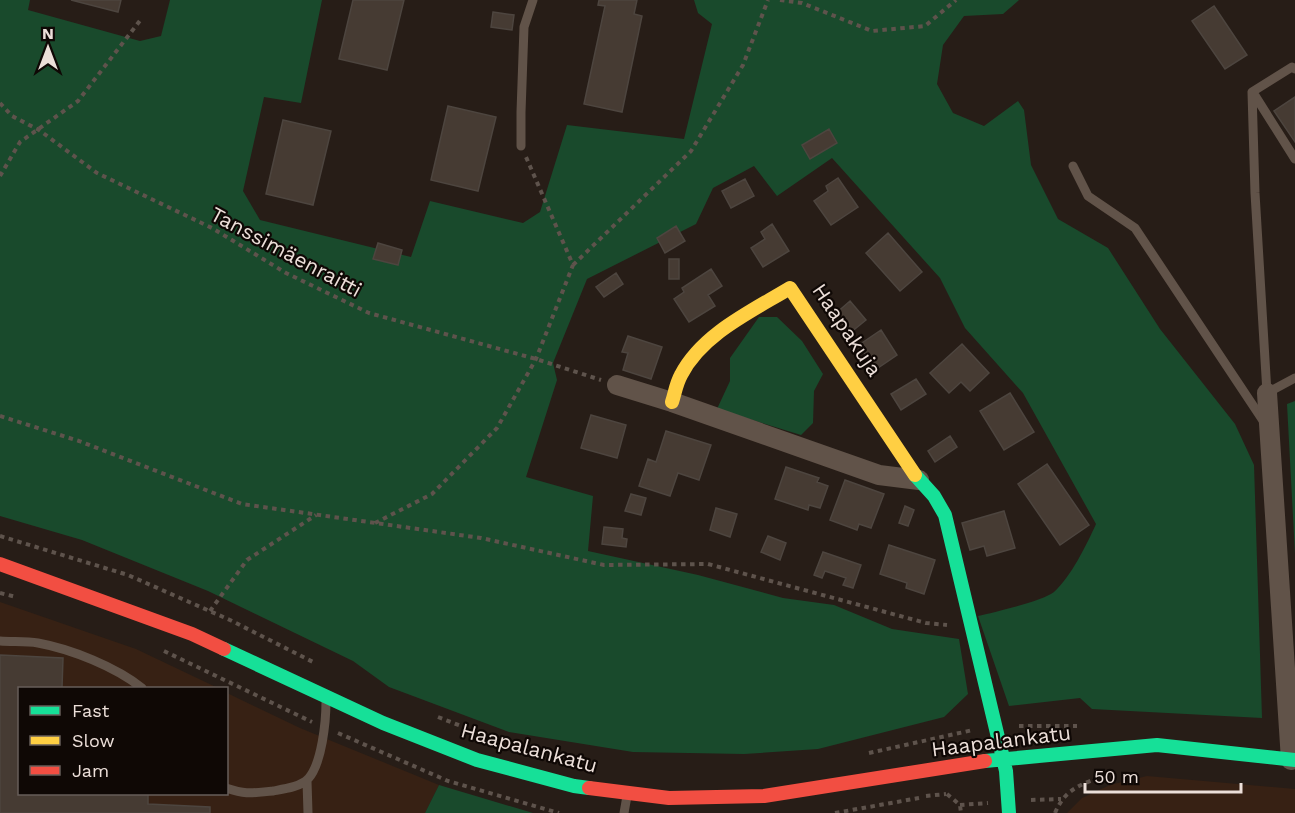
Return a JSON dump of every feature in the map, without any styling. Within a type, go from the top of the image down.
[{"type":"street","name":"Haapakuja","points":[[672,402],[681,372],[697,350],[714,336],[790,288],[918,480],[934,496],[945,515],[1004,758],[1010,801],[1009,813]]},
{"type":"street","points":[[616,385],[672,402],[879,476],[918,480]]},
{"type":"street","points":[[1267,393],[1293,760]]},
{"type":"street","name":"Haapalankatu","points":[[0,564],[192,634],[383,723],[477,760],[574,786],[669,798],[764,796],[1004,758],[1157,745],[1293,760]]},
{"type":"lane","points":[[521,147],[524,27],[533,0]]},
{"type":"lane","points":[[1252,92],[1292,66],[1295,69]]},
{"type":"lane","points":[[1252,92],[1295,159]]},
{"type":"lane","points":[[1252,92],[1255,193],[1267,393],[1295,378]]},
{"type":"lane","points":[[1073,166],[1088,196],[1135,228],[1270,432]]},
{"type":"lane","points":[[0,641],[38,643],[68,651],[127,676],[141,687]]},
{"type":"lane","points":[[228,789],[245,794],[286,789],[307,781],[313,772],[326,728],[326,696]]},
{"type":"lane","points":[[307,781],[309,813]]},
{"type":"lane","points":[[624,813],[627,793]]},
{"type":"path","points":[[374,523],[432,494],[496,429],[536,359],[573,265],[691,151],[743,65],[768,0]]},
{"type":"path","points":[[780,0],[802,3],[872,31],[925,26],[956,0]]},
{"type":"path","points":[[0,176],[20,142],[78,101],[142,18]]},
{"type":"path","name":"Tanssimäenraitti","points":[[0,103],[12,116],[39,130],[97,173],[212,228],[286,273],[369,313],[536,359],[616,385]]},
{"type":"path","points":[[521,147],[573,265]]},
{"type":"path","points":[[0,416],[79,441],[242,504],[481,538],[604,565],[708,564],[926,622],[972,628]]},
{"type":"path","points":[[210,611],[247,560],[317,515]]},
{"type":"path","points":[[0,536],[128,575],[210,611],[313,662]]},
{"type":"path","points":[[0,593],[21,599]]},
{"type":"path","points":[[154,647],[326,728],[448,781],[559,813]]},
{"type":"path","points":[[428,713],[500,740]]},
{"type":"path","points":[[859,756],[995,726]]},
{"type":"path","points":[[1055,813],[1061,799],[1075,788],[1115,771]]},
{"type":"path","points":[[836,813],[946,794]]},
{"type":"shaded area","points":[[0,602],[136,649],[216,687],[18,687],[18,795],[228,795],[228,693],[300,728],[439,785],[425,813],[0,813]]},
{"type":"shaded area","points":[[1147,776],[1295,789],[1295,813],[1067,813],[1082,798],[1110,785]]},
{"type":"green space","points":[[0,0],[30,0],[28,10],[140,41],[161,36],[170,0],[322,0],[301,103],[264,97],[243,191],[260,220],[411,257],[430,201],[523,223],[540,212],[567,125],[684,139],[712,24],[698,13],[694,0],[1019,0],[1003,14],[964,16],[943,45],[937,84],[953,113],[984,126],[1018,101],[1024,110],[1031,165],[1058,219],[1108,248],[1160,329],[1235,424],[1254,465],[1262,718],[1092,709],[1080,698],[1009,706],[978,616],[1030,602],[1054,592],[1072,569],[1096,524],[1023,393],[965,328],[940,278],[832,158],[777,196],[754,166],[713,188],[696,224],[587,279],[553,363],[557,380],[526,477],[593,496],[588,551],[698,575],[783,598],[834,605],[892,629],[959,639],[968,694],[944,717],[818,749],[744,754],[633,752],[509,732],[389,687],[353,661],[208,591],[82,540],[0,516]]},
{"type":"green space","points":[[759,317],[777,317],[802,341],[823,374],[814,391],[813,423],[801,435],[717,409],[730,381],[730,358]]},
{"type":"green space","points":[[1295,401],[1295,554],[1287,404]]},
{"type":"green space","points":[[439,785],[533,813],[425,813]]},
{"type":"building","points":[[71,0],[121,0],[118,12]]},
{"type":"building","points":[[353,0],[404,0],[387,70],[339,59]]},
{"type":"building","points":[[599,0],[637,0],[634,14],[642,16],[622,112],[584,104],[605,6],[598,5]]},
{"type":"building","points":[[1214,6],[1247,55],[1225,69],[1192,21]]},
{"type":"building","points":[[493,12],[514,15],[512,30],[491,27]]},
{"type":"building","points":[[1295,97],[1295,142],[1274,111]]},
{"type":"building","points":[[448,106],[496,117],[478,191],[431,180]]},
{"type":"building","points":[[283,120],[331,131],[313,205],[266,194]]},
{"type":"building","points":[[829,129],[837,143],[810,159],[802,145]]},
{"type":"building","points":[[838,178],[858,207],[831,225],[814,201],[828,191],[826,186]]},
{"type":"building","points":[[745,179],[754,196],[731,208],[722,191]]},
{"type":"building","points":[[772,224],[789,251],[763,267],[751,248],[765,239],[761,232]]},
{"type":"building","points":[[676,226],[685,241],[665,253],[657,238]]},
{"type":"building","points":[[888,233],[922,272],[900,291],[866,253]]},
{"type":"building","points":[[378,243],[402,250],[398,265],[373,259]]},
{"type":"building","points":[[669,259],[679,259],[679,279],[669,279]]},
{"type":"building","points":[[711,269],[722,286],[708,295],[715,306],[689,322],[674,299],[684,292],[682,288]]},
{"type":"building","points":[[616,273],[623,284],[604,297],[596,287]]},
{"type":"building","points":[[850,301],[866,320],[850,333],[835,314]]},
{"type":"building","points":[[881,330],[897,355],[875,370],[859,345]]},
{"type":"building","points":[[628,336],[662,347],[651,379],[623,370],[628,353],[622,352]]},
{"type":"building","points":[[962,344],[989,373],[970,391],[961,382],[949,393],[930,373]]},
{"type":"building","points":[[916,379],[926,394],[901,410],[891,394]]},
{"type":"building","points":[[1010,393],[1034,432],[1004,450],[980,411]]},
{"type":"building","points":[[591,415],[626,425],[617,458],[581,448]]},
{"type":"building","points":[[666,431],[711,445],[699,480],[678,473],[670,496],[639,486],[648,459],[656,462]]},
{"type":"building","points":[[950,436],[957,447],[935,462],[928,451]]},
{"type":"building","points":[[1047,464],[1089,525],[1060,545],[1018,484]]},
{"type":"building","points":[[786,467],[819,478],[817,482],[828,486],[820,508],[809,505],[808,510],[775,499]]},
{"type":"building","points":[[845,480],[884,494],[871,528],[859,524],[857,530],[830,520]]},
{"type":"building","points":[[631,494],[646,498],[641,515],[625,511]]},
{"type":"building","points":[[905,506],[914,510],[908,526],[899,523]]},
{"type":"building","points":[[716,508],[737,514],[730,537],[710,530]]},
{"type":"building","points":[[1004,511],[1015,548],[987,556],[984,546],[970,550],[962,523]]},
{"type":"building","points":[[604,527],[623,529],[622,538],[627,539],[626,547],[602,544]]},
{"type":"building","points":[[768,536],[786,543],[780,560],[761,552]]},
{"type":"building","points":[[889,545],[935,560],[924,594],[906,588],[907,583],[880,574]]},
{"type":"building","points":[[823,552],[861,565],[853,588],[843,585],[846,578],[825,571],[822,578],[814,575]]},
{"type":"building","points":[[0,655],[63,658],[62,687],[18,687],[18,795],[148,795],[148,804],[210,807],[210,813],[0,813]]},
{"type":"traffic: fast","points":[[915,475],[934,496],[945,515],[1006,771],[1009,813]]},
{"type":"traffic: fast","points":[[224,649],[383,723],[477,760],[589,788]]},
{"type":"traffic: fast","points":[[985,761],[1157,745],[1295,760]]},
{"type":"traffic: slow","points":[[672,402],[681,375],[690,360],[702,347],[729,325],[790,288],[915,475]]},
{"type":"traffic: jam","points":[[0,564],[192,634],[224,649]]},
{"type":"traffic: jam","points":[[589,788],[669,798],[764,796],[985,761]]}]
